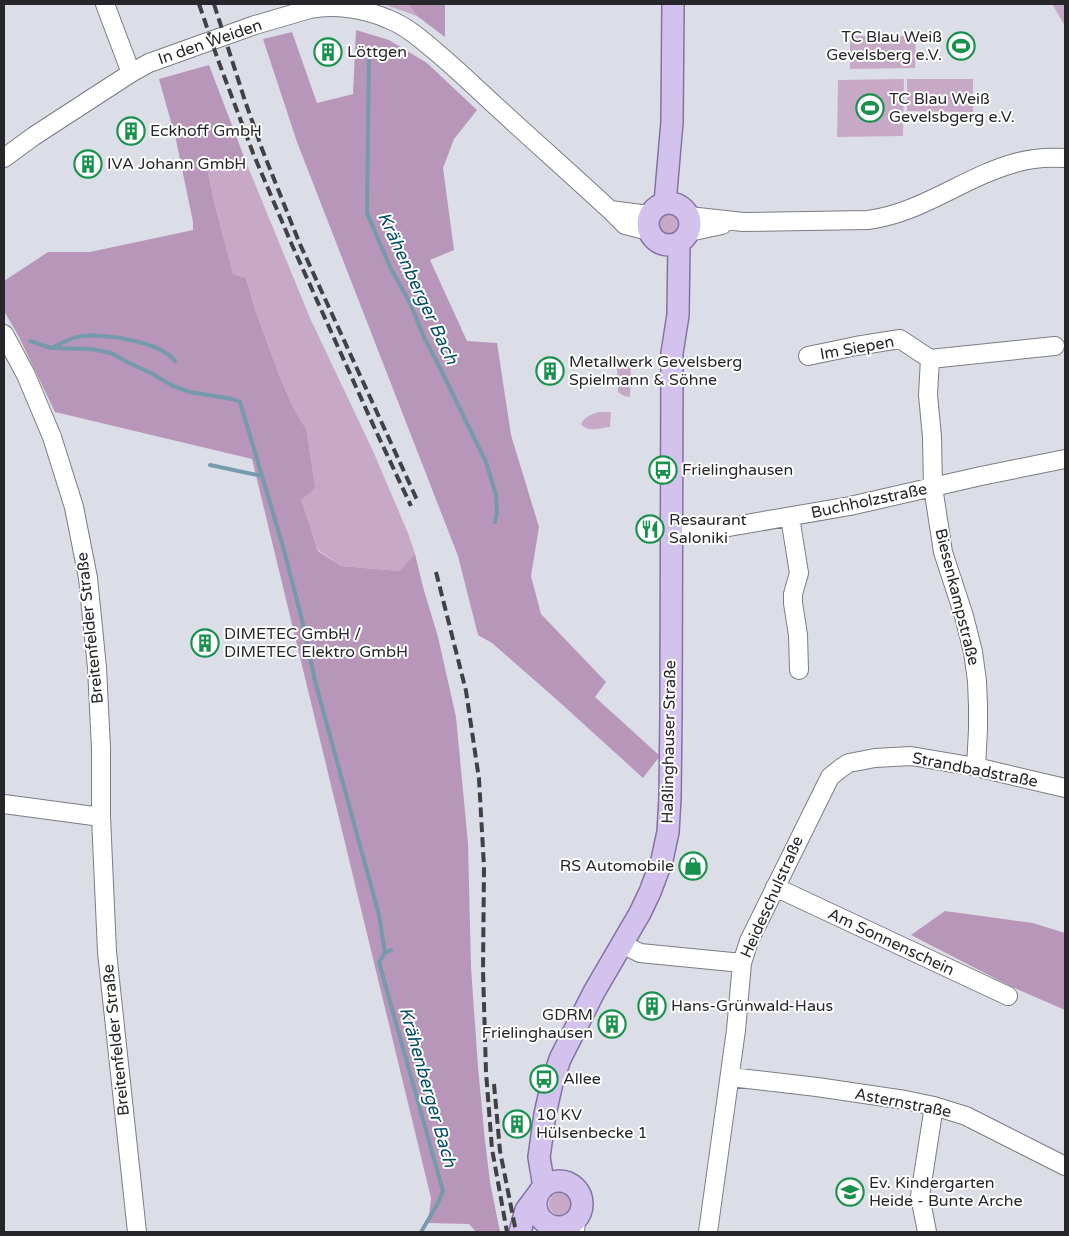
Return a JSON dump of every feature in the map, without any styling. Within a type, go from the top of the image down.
[{"type":"main road","name":"Haßlinghauser Straße","points":[[547,1187],[542,1134],[544,1114],[560,1058],[594,992],[640,913],[662,860],[668,832],[670,788],[672,353],[667,315],[671,224],[673,4]]},
{"type":"main road","points":[[569,1183],[575,1187],[580,1194],[582,1204],[580,1212],[563,1226],[537,1222],[521,1231],[526,1210],[547,1187],[569,1183]]},
{"type":"main road","points":[[547,1187],[536,1206],[538,1213],[563,1226]]},
{"type":"street","points":[[105,4],[131,73]]},
{"type":"street","name":"In den Weiden","points":[[4,158],[34,136],[149,63],[217,38],[318,5],[364,11],[389,19],[416,35],[454,67],[610,210],[671,224],[868,220],[881,218],[930,201],[997,168],[1038,158],[1065,158]]},
{"type":"street","name":"Breitenfelder Straße","points":[[4,334],[26,375],[52,437],[76,515],[88,578],[97,668],[107,952],[137,1232]]},
{"type":"street","name":"Im Siepen","points":[[808,356],[900,339],[930,359]]},
{"type":"street","points":[[933,487],[932,438],[928,395],[930,359],[1055,346]]},
{"type":"street","name":"Buchholzstraße","points":[[671,537],[850,506],[1065,459]]},
{"type":"street","name":"Biesenkampstraße","points":[[933,487],[943,552],[964,616],[973,652],[978,706],[976,767]]},
{"type":"street","points":[[790,517],[799,573],[793,594],[798,635],[799,670]]},
{"type":"street","name":"Strandbadstraße","points":[[830,777],[849,764],[875,758],[911,756],[976,767],[1065,788]]},
{"type":"street","name":"Heideschulstraße","points":[[708,1232],[736,1030],[742,963],[749,941],[830,777]]},
{"type":"street","points":[[4,804],[101,817]]},
{"type":"street","name":"Am Sonnenschein","points":[[775,887],[1008,996]]},
{"type":"street","points":[[622,944],[640,952],[742,963]]},
{"type":"street","name":"Asternstraße","points":[[730,1077],[817,1087],[934,1106],[966,1116],[1065,1166]]},
{"type":"street","points":[[927,1232],[920,1196],[934,1106]]},
{"type":"shaded area","points":[[383,4],[409,4],[417,16]]},
{"type":"shaded area","points":[[409,4],[445,4],[445,37],[417,16]]},
{"type":"shaded area","points":[[1052,4],[1065,4],[1065,26]]},
{"type":"shaded area","points":[[356,30],[389,40],[427,63],[477,110],[454,139],[443,168],[454,250],[430,260],[467,341],[497,343],[511,435],[539,527],[531,576],[541,614],[606,682],[595,697],[660,756],[643,778],[492,643],[478,635],[458,556],[297,142],[263,39],[292,32],[317,103],[353,94]]},
{"type":"shaded area","name":"TC Blau Weiß Gevelsbgerg e.V.","points":[[850,36],[916,36],[915,68],[850,69]]},
{"type":"shaded area","points":[[209,65],[246,162],[206,163],[214,201],[233,274],[246,278],[279,375],[292,405],[306,429],[315,488],[301,500],[318,551],[341,566],[399,571],[415,554],[438,637],[456,717],[468,843],[471,967],[478,1067],[490,1182],[500,1232],[476,1232],[469,1224],[428,1223],[431,1198],[252,459],[55,412],[18,335],[4,311],[4,281],[48,252],[90,252],[193,230],[176,140],[159,79]]},
{"type":"shaded area","name":"TC Blau Weiß Gevelsbgerg e.V.","points":[[904,79],[903,136],[837,137],[838,80]]},
{"type":"shaded area","name":"TC Blau Weiß Gevelsbgerg e.V.","points":[[907,79],[973,79],[973,112],[907,111]]},
{"type":"shaded area","points":[[246,162],[310,318],[373,451],[408,533],[415,554],[399,571],[341,566],[318,550],[300,500],[306,429],[292,405],[279,375],[246,278],[233,274],[206,163]]},
{"type":"shaded area","points":[[670,212],[678,215],[681,223],[678,231],[670,234],[662,231],[659,223],[662,215]]},
{"type":"shaded area","points":[[631,365],[630,397],[618,392],[617,368]]},
{"type":"shaded area","points":[[599,412],[611,412],[610,427],[591,429],[581,424],[586,418]]},
{"type":"shaded area","points":[[945,911],[1033,923],[1065,933],[1065,1010],[1012,987],[911,935]]},
{"type":"shaded area","points":[[560,1193],[568,1196],[571,1204],[568,1212],[560,1215],[552,1212],[549,1204],[552,1196]]},
{"type":"waterway","name":"Krähenberger Bach","points":[[369,53],[367,213],[391,269],[410,303],[424,337],[486,462],[496,495],[497,512],[495,522]]},
{"type":"waterway","points":[[53,347],[67,340],[79,337],[114,337],[149,345],[169,355],[175,361]]},
{"type":"waterway","points":[[30,341],[51,348],[91,349],[111,353],[173,386],[190,392],[240,402],[284,550],[315,681],[379,915],[385,953]]},
{"type":"waterway","points":[[210,465],[262,476]]},
{"type":"waterway","name":"Krähenberger Bach","points":[[391,950],[385,953],[379,962],[443,1191],[421,1232]]},
{"type":"railway","points":[[199,4],[253,153],[292,245],[411,506]]},
{"type":"railway","points":[[214,4],[262,149],[299,242],[418,502]]},
{"type":"railway","points":[[436,572],[466,691],[479,779],[484,867],[483,971],[486,1072],[492,1149],[507,1232]]},
{"type":"railway","points":[[494,1084],[500,1151],[516,1232]]},
{"type":"place","name":"TC Blau Weiß Gevelsberg e.V.","points":[[961,46]]},
{"type":"place","name":"Löttgen","points":[[328,52]]},
{"type":"place","name":"TC Blau Weiß Gevelsbgerg e.V.","points":[[870,108]]},
{"type":"place","name":"Eckhoff GmbH","points":[[131,131]]},
{"type":"place","name":"IVA Johann GmbH","points":[[88,164]]},
{"type":"place","name":"Metallwerk Gevelsberg Spielmann & Söhne","points":[[550,371]]},
{"type":"place","name":"Frielinghausen","points":[[663,470]]},
{"type":"place","name":"Resaurant Saloniki","points":[[650,529]]},
{"type":"place","name":"DIMETEC GmbH / DIMETEC Elektro GmbH","points":[[205,643]]},
{"type":"place","name":"RS Automobile","points":[[693,866]]},
{"type":"place","name":"Hans-Grünwald-Haus","points":[[652,1006]]},
{"type":"place","name":"GDRM Frielinghausen","points":[[612,1024]]},
{"type":"place","name":"Allee","points":[[544,1079]]},
{"type":"place","name":"10 KV Hülsenbecke 1","points":[[517,1124]]},
{"type":"place","name":"Ev. Kindergarten Heide - Bunte Arche","points":[[850,1192]]}]
